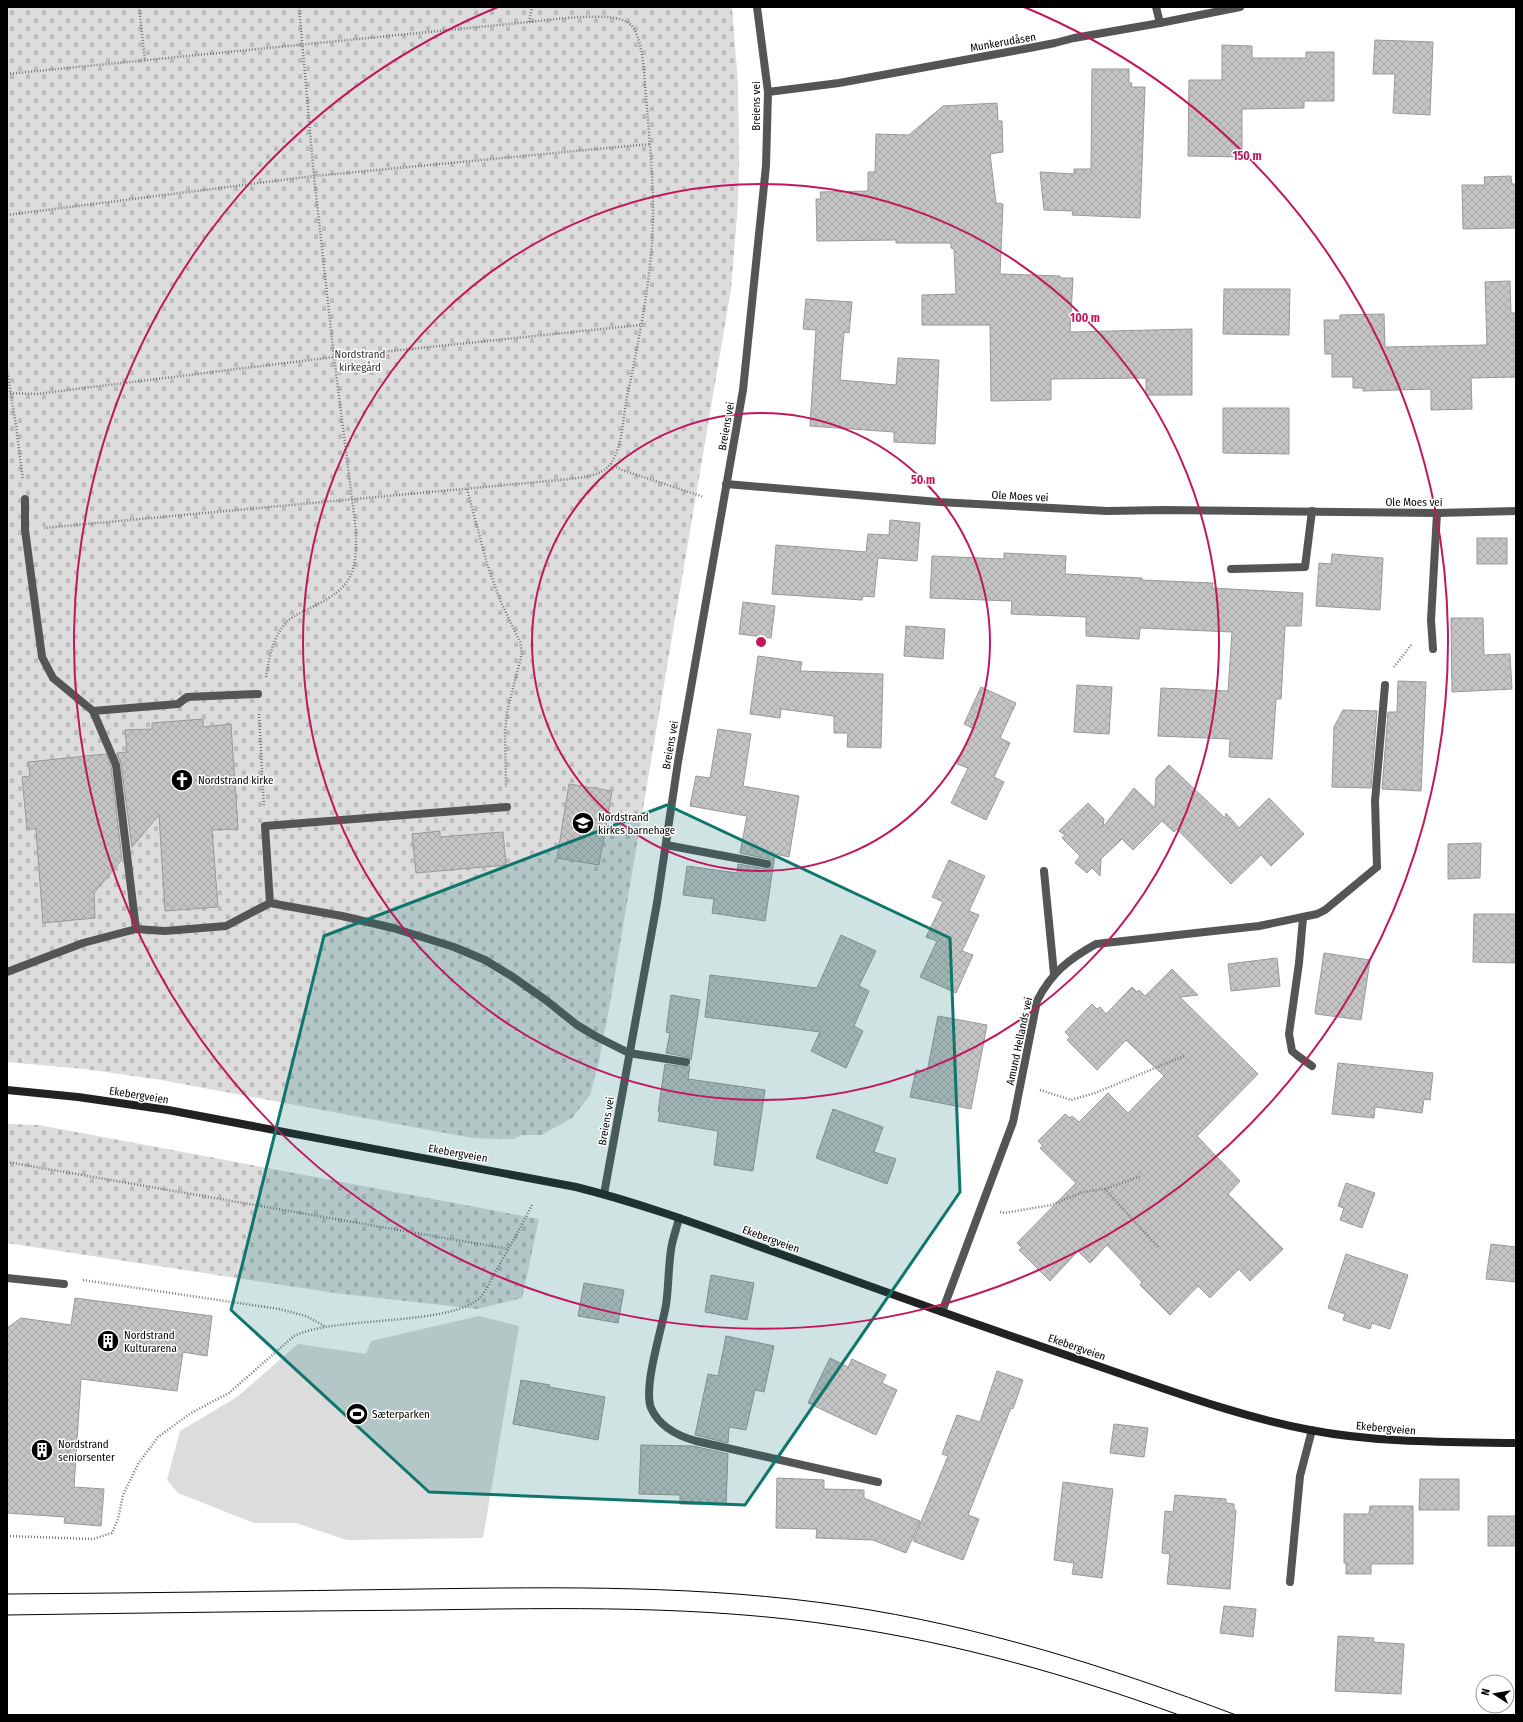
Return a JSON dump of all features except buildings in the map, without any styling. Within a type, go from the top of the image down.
[{"type":"main road","name":"Ekebergveien","points":[[7,1090],[78,1097],[168,1110],[500,1172],[604,1194],[679,1218],[942,1312],[1203,1402],[1257,1418],[1312,1430],[1395,1441],[1516,1443]]},
{"type":"street","name":"Breiens vei","points":[[604,1194],[657,903],[678,762],[743,390],[766,166],[768,92],[758,7]]},
{"type":"street","points":[[1156,7],[1160,23]]},
{"type":"street","name":"Munkerudåsen","points":[[768,92],[839,83],[1032,48],[1074,38],[1240,7]]},
{"type":"street","name":"Ole Moes vei","points":[[726,484],[940,502],[1108,512],[1164,510],[1437,514],[1516,511]]},
{"type":"street","points":[[25,499],[25,530],[42,657],[53,678],[93,711],[116,765],[136,928]]},
{"type":"street","points":[[1231,569],[1305,567],[1312,512]]},
{"type":"street","points":[[1433,649],[1431,620],[1437,514]]},
{"type":"street","name":"Amund Hellands vei","points":[[942,1312],[1012,1122],[1037,1001],[1044,988],[1054,974],[1073,956],[1096,944],[1259,926],[1317,914],[1325,910],[1377,867],[1376,801],[1384,685]]},
{"type":"street","points":[[93,711],[178,704],[187,697],[258,694]]},
{"type":"street","points":[[270,903],[265,826],[507,807]]},
{"type":"street","points":[[666,845],[767,864]]},
{"type":"street","points":[[1044,871],[1054,974]]},
{"type":"street","points":[[7,972],[83,943],[136,928],[165,931],[226,926],[270,903],[349,917],[393,928],[454,947],[485,960],[547,1001],[578,1025],[597,1037],[629,1053],[686,1062]]},
{"type":"street","points":[[1303,918],[1299,963],[1289,1034],[1292,1051],[1312,1066]]},
{"type":"street","points":[[679,1218],[672,1245],[666,1305],[650,1380],[650,1406],[656,1416],[679,1436],[878,1482]]},
{"type":"street","points":[[7,1278],[64,1284]]},
{"type":"street","points":[[1290,1582],[1300,1476],[1312,1430]]},
{"type":"path","points":[[139,7],[145,61]]},
{"type":"path","points":[[265,826],[258,694],[266,678],[271,650],[285,623],[297,614],[334,596],[343,588],[350,579],[356,558],[357,543],[314,176],[299,7]]},
{"type":"path","points":[[529,22],[532,7]]},
{"type":"path","points":[[7,74],[529,22],[603,16],[621,19],[629,24],[636,33],[644,67],[650,144],[653,212],[648,274],[618,444],[611,464],[597,474],[582,477],[467,489],[25,530]]},
{"type":"path","points":[[7,215],[314,176],[650,144]]},
{"type":"path","points":[[8,393],[36,394],[334,357],[640,325]]},
{"type":"path","points":[[7,370],[8,393],[16,426],[25,499]]},
{"type":"path","points":[[611,464],[622,470],[705,497]]},
{"type":"path","points":[[467,489],[487,564],[500,600],[520,642],[522,653],[507,712],[504,733],[507,807]]},
{"type":"path","points":[[1384,685],[1396,663],[1431,620]]},
{"type":"path","points":[[1021,1084],[1071,1100],[1095,1094],[1184,1056]]},
{"type":"path","points":[[7,1162],[508,1249]]},
{"type":"path","points":[[981,1205],[1004,1213],[1051,1204],[1083,1192],[1105,1189],[1141,1176]]},
{"type":"path","points":[[1105,1189],[1159,1248]]},
{"type":"path","points":[[7,1536],[93,1539],[112,1532],[118,1519],[124,1495],[135,1471],[148,1450],[158,1438],[191,1414],[229,1393],[294,1336],[303,1332],[328,1327],[417,1317],[453,1311],[472,1305],[482,1296],[532,1204]]},
{"type":"path","points":[[80,1280],[279,1309],[306,1316],[328,1327]]},
{"type":"highlighted area","points":[[667,805],[950,938],[960,1192],[745,1505],[429,1492],[231,1310],[324,936]]},
{"type":"green space","name":"Nordstrand kirkegård","points":[[7,7],[732,7],[738,84],[739,161],[738,204],[731,289],[599,1061],[590,1095],[572,1118],[541,1135],[521,1135],[514,1139],[472,1138],[161,1080],[85,1069],[7,1062]]},
{"type":"green space","points":[[7,1124],[39,1125],[539,1219],[522,1298],[477,1309],[335,1293],[7,1243]]},
{"type":"green space","name":"Sæterparken","points":[[479,1316],[519,1326],[483,1538],[347,1540],[296,1523],[254,1523],[178,1493],[167,1480],[180,1431],[237,1397],[298,1344],[366,1354],[371,1341]]},
{"type":"tram line","points":[[7,1594],[580,1588],[686,1591],[792,1599],[895,1614],[995,1637],[1092,1665],[1188,1697],[1236,1715]]},
{"type":"tram line","points":[[7,1615],[528,1609],[632,1609],[736,1614],[840,1626],[926,1641],[1054,1674],[1138,1700],[1179,1715]]},
{"type":"place","name":"Nordstrand kirke","points":[[182,780]]},
{"type":"place","name":"Nordstrand kirkes barnehage","points":[[583,823]]},
{"type":"place","name":"Nordstrand Kulturarena","points":[[108,1341]]},
{"type":"place","name":"Sæterparken","points":[[357,1414]]},
{"type":"place","name":"Nordstrand seniorsenter","points":[[42,1450]]}]
